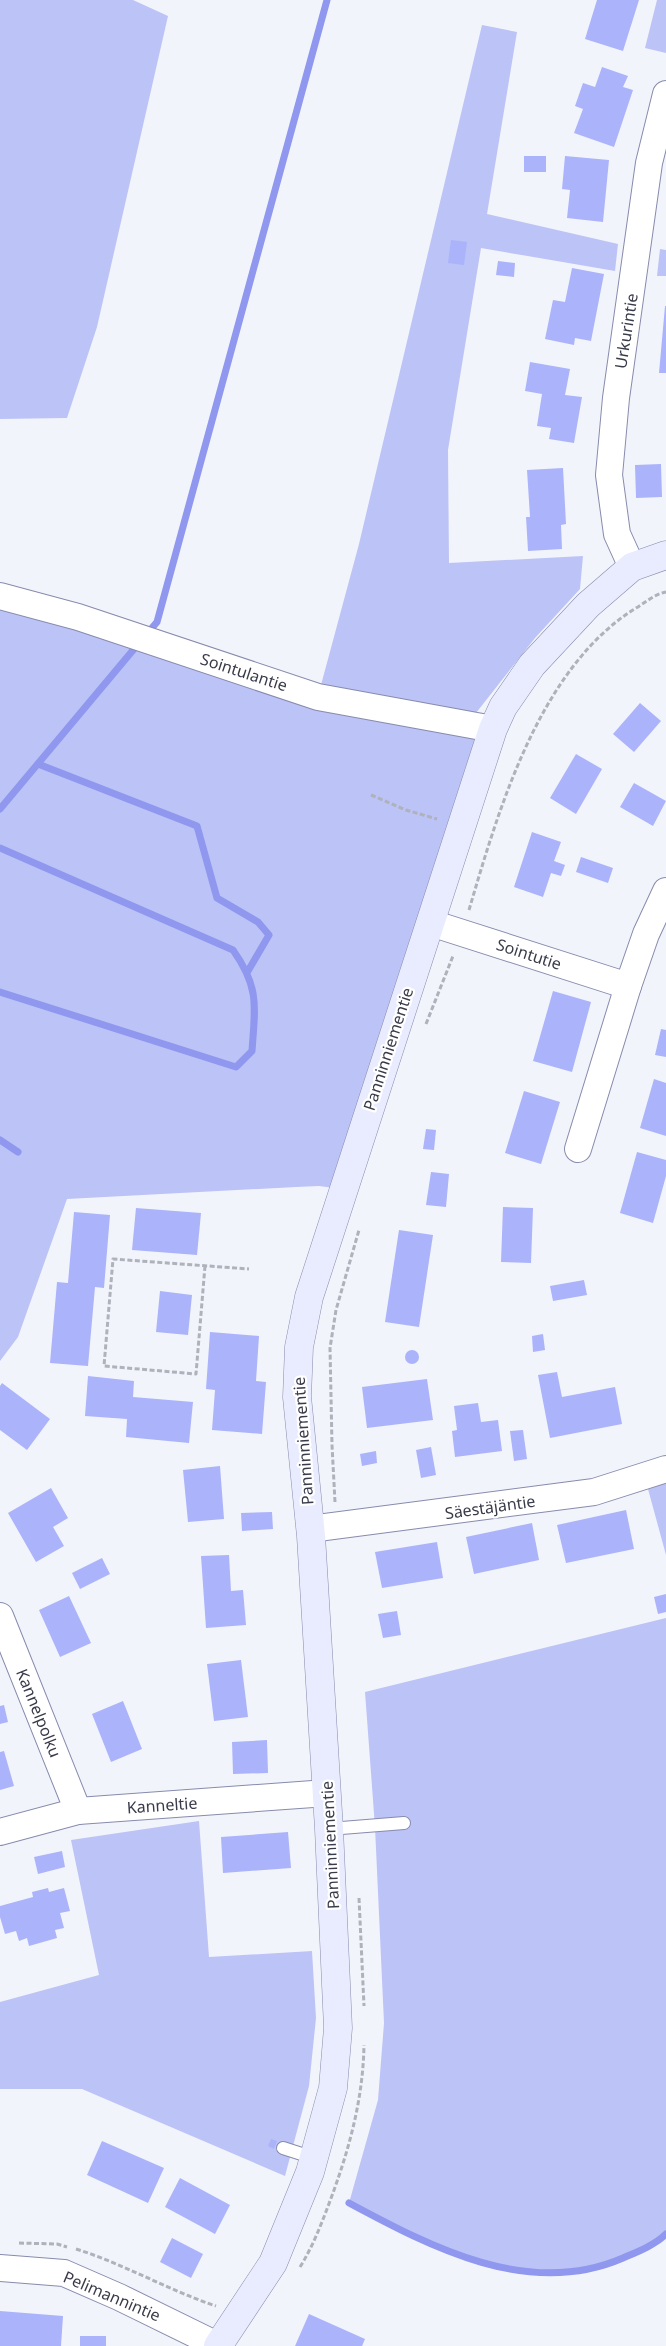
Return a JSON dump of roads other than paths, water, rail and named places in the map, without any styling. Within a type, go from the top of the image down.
[{"type":"street","name":"Urkurintie","points":[[632,567],[617,534],[609,475],[616,398],[649,163],[666,94]]},
{"type":"street","name":"Panninniementie","points":[[218,2346],[272,2263],[314,2158],[333,2088],[338,2028],[330,1829],[310,1529],[297,1397],[298,1347],[315,1274],[493,729],[503,707],[532,665],[588,605],[632,567],[666,555]]},
{"type":"street","name":"Sointulantie","points":[[0,596],[78,617],[318,696],[493,729]]},
{"type":"street","points":[[578,1149],[628,986],[646,934],[666,891]]},
{"type":"street","name":"Sointutie","points":[[431,923],[628,986]]},
{"type":"street","name":"Säestäjäntie","points":[[310,1529],[594,1492],[666,1469]]},
{"type":"street","name":"Kannelpolku","points":[[0,1616],[78,1811]]},
{"type":"street","name":"Kanneltie","points":[[0,1832],[78,1811],[327,1793]]},
{"type":"street","name":"Pelimannintie","points":[[0,2268],[64,2273],[119,2297],[218,2346]]},
{"type":"lane","points":[[330,1829],[404,1823]]},
{"type":"lane","points":[[283,2148],[314,2158]]},
{"type":"waterway","points":[[146,635],[157,622],[327,0]]},
{"type":"waterway","points":[[0,809],[139,643]]},
{"type":"waterway","points":[[38,764],[197,826],[217,898],[258,922],[269,935],[248,971]]},
{"type":"waterway","points":[[0,848],[233,950],[242,963],[252,987],[254,998],[252,1051],[236,1067],[0,992]]},
{"type":"waterway","points":[[0,1140],[18,1152]]},
{"type":"waterway","points":[[349,2203],[380,2220],[447,2251],[517,2270],[552,2273],[588,2269],[640,2251],[657,2242],[666,2234]]}]
